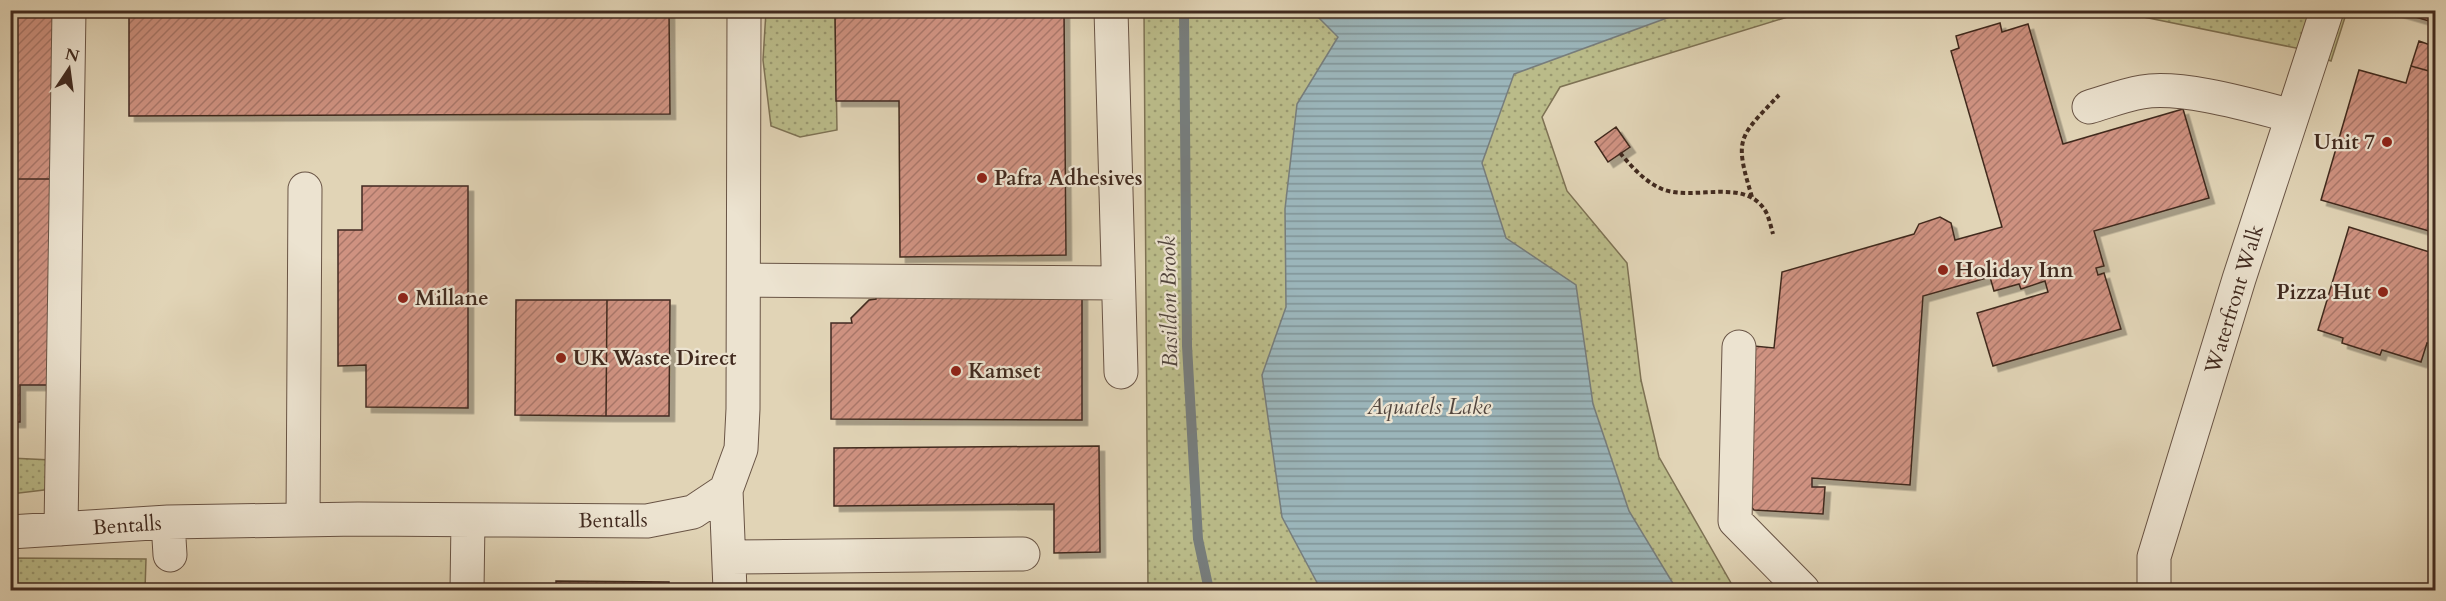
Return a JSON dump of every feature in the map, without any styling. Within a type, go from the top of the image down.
[{"type":"street","points":[[61,529],[69,10]]},
{"type":"street","points":[[730,591],[726,490],[741,449],[745,280],[744,10]]},
{"type":"street","points":[[1111,10],[1121,372]]},
{"type":"street","name":"Waterfront Walk","points":[[2154,591],[2154,557],[2239,279],[2327,10]]},
{"type":"street","points":[[2089,107],[2143,92],[2163,91],[2238,102],[2292,116]]},
{"type":"street","points":[[303,520],[305,189]]},
{"type":"street","points":[[745,280],[1118,283]]},
{"type":"street","points":[[1739,347],[1735,521],[1803,590]]},
{"type":"street","name":"Bentalls","points":[[10,532],[168,522],[647,521],[693,512],[726,490]]},
{"type":"street","points":[[467,591],[468,520]]},
{"type":"street","points":[[168,522],[170,555]]},
{"type":"street","points":[[730,557],[1023,554]]},
{"type":"path","points":[[1773,234],[1766,211],[1752,197],[1744,172],[1741,144],[1751,122],[1779,95]]},
{"type":"path","points":[[1620,153],[1643,178],[1662,189],[1678,194],[1735,193],[1752,197]]},
{"type":"green space","points":[[766,11],[835,11],[837,130],[800,137],[771,126],[763,60]]},
{"type":"green space","points":[[1144,11],[1807,11],[1560,87],[1542,117],[1567,191],[1627,263],[1641,380],[1659,457],[1735,590],[1148,590]]},
{"type":"green space","points":[[2114,11],[2347,11],[2331,61],[2296,48]]},
{"type":"green space","points":[[10,458],[51,460],[52,489],[11,494]]},
{"type":"green space","points":[[11,558],[146,559],[145,590],[11,590]]},
{"type":"water","name":"Aquatels Lake","points":[[1312,11],[1686,11],[1514,74],[1482,163],[1506,238],[1576,285],[1593,404],[1629,511],[1677,590],[1321,590],[1282,517],[1262,375],[1286,307],[1285,209],[1297,104],[1338,37]]},
{"type":"building","points":[[10,10],[57,10],[58,179],[10,179]]},
{"type":"building","points":[[129,10],[669,10],[670,114],[129,116]]},
{"type":"building","name":"Pafra Adhesives","points":[[835,10],[1064,10],[1066,255],[900,257],[899,101],[836,101]]},
{"type":"building","points":[[2399,10],[2436,10],[2436,23],[2398,12]]},
{"type":"building","name":"Holiday Inn","points":[[2000,23],[2002,32],[2028,24],[2063,144],[2183,109],[2209,198],[2094,231],[2104,266],[2096,268],[2098,275],[2104,273],[2121,329],[1993,366],[1977,313],[2048,292],[2045,281],[2021,289],[2019,284],[1994,291],[1990,277],[1923,296],[1910,485],[1812,478],[1812,487],[1825,487],[1823,514],[1754,510],[1740,494],[1754,346],[1774,348],[1782,272],[1914,234],[1919,224],[1940,217],[1951,223],[1955,240],[2002,227],[1951,51],[1959,48],[1956,36]]},
{"type":"building","points":[[2419,41],[2436,47],[2436,73],[2411,66]]},
{"type":"building","name":"Unit 7","points":[[2411,66],[2436,73],[2436,233],[2321,200],[2359,70],[2406,83]]},
{"type":"building","points":[[1616,127],[1630,147],[1608,162],[1595,142]]},
{"type":"building","points":[[10,179],[58,179],[58,385],[20,385],[20,422],[10,422]]},
{"type":"building","name":"Millane","points":[[362,186],[468,186],[468,408],[366,407],[366,365],[338,366],[338,230],[362,230]]},
{"type":"building","name":"Pizza Hut","points":[[2349,227],[2436,254],[2436,346],[2427,343],[2421,362],[2382,350],[2380,355],[2342,343],[2343,338],[2318,330]]},
{"type":"building","name":"Kamset","points":[[1082,291],[1082,420],[831,419],[831,323],[852,323],[851,318],[869,300],[876,299],[876,292]]},
{"type":"building","name":"UK Waste Direct","points":[[516,300],[607,300],[606,416],[515,415]]},
{"type":"building","points":[[607,300],[670,300],[669,416],[606,416]]},
{"type":"building","points":[[1099,446],[1100,552],[1054,553],[1054,504],[834,506],[834,448]]},
{"type":"building","points":[[556,581],[669,582],[669,590],[556,590]]},
{"type":"waterway","name":"Basildon Brook","points":[[1184,10],[1187,346],[1198,539],[1209,590]]},
{"type":"place","name":"Unit 7","points":[[2387,142]]},
{"type":"place","name":"Pafra Adhesives","points":[[982,178]]},
{"type":"place","name":"Holiday Inn","points":[[1943,270]]},
{"type":"place","name":"Pizza Hut","points":[[2383,292]]},
{"type":"place","name":"Millane","points":[[403,298]]},
{"type":"place","name":"UK Waste Direct","points":[[561,358]]},
{"type":"place","name":"Kamset","points":[[956,371]]}]
